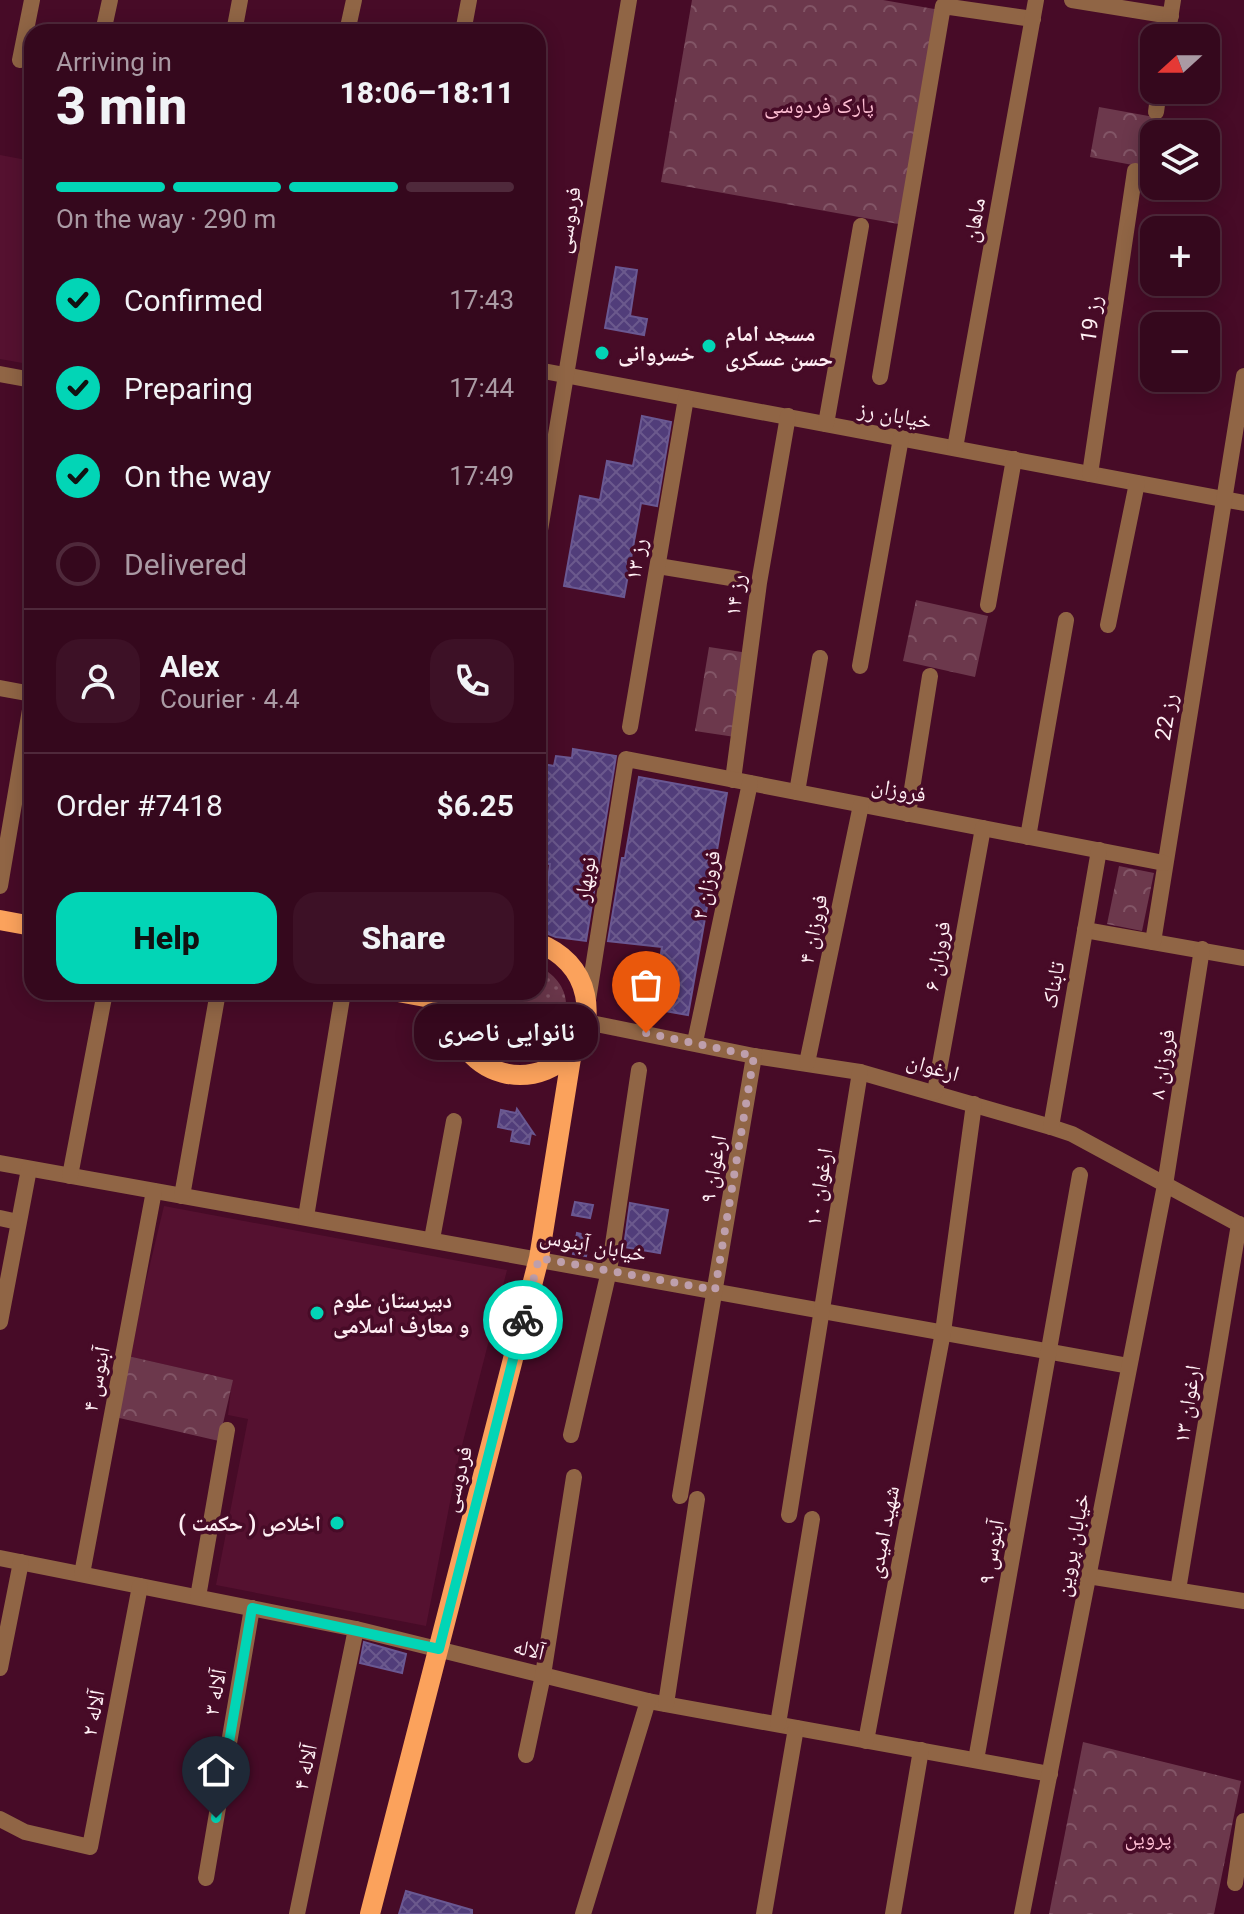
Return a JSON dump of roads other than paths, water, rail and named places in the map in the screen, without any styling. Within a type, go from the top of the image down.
[{"type":"main road","points":[[0,920],[24,924]]},
{"type":"main road","points":[[546,947],[559,953],[574,967],[583,985],[587,1014]]},
{"type":"main road","points":[[453,1000],[453,1021],[460,1039],[470,1055],[494,1071],[522,1076],[541,1073],[572,1052]]},
{"type":"main road","name":"فردوسی","points":[[370,1914],[539,1258],[572,1052],[581,1037],[587,1014]]},
{"type":"street","points":[[27,24],[32,0]]},
{"type":"street","points":[[105,24],[110,0]]},
{"type":"street","points":[[236,24],[240,0]]},
{"type":"street","points":[[349,24],[354,0]]},
{"type":"street","points":[[464,24],[469,0]]},
{"type":"street","name":"فردوسی","points":[[546,495],[629,0]]},
{"type":"street","name":"ماهان","points":[[955,448],[1036,0]]},
{"type":"street","points":[[1072,0],[1172,8]]},
{"type":"street","points":[[880,377],[943,6],[1033,19]]},
{"type":"street","points":[[20,60],[24,40]]},
{"type":"street","points":[[1156,112],[1157,104]]},
{"type":"street","name":"رز 19","points":[[1090,474],[1135,171]]},
{"type":"street","points":[[826,424],[861,226]]},
{"type":"street","name":"خیابان رز","points":[[546,372],[1244,503]]},
{"type":"street","points":[[0,374],[24,378]]},
{"type":"street","name":"رز 22","points":[[1153,942],[1244,376]]},
{"type":"street","name":"رز ۱۳","points":[[630,727],[686,398]]},
{"type":"street","name":"رز ۱۴","points":[[741,782],[759,583],[788,416]]},
{"type":"street","points":[[860,666],[901,438]]},
{"type":"street","points":[[988,605],[1014,459]]},
{"type":"street","points":[[1108,625],[1137,483]]},
{"type":"street","points":[[658,566],[737,579]]},
{"type":"street","points":[[1028,837],[1066,620]]},
{"type":"street","points":[[797,792],[820,658]]},
{"type":"street","points":[[908,814],[930,676]]},
{"type":"street","points":[[0,688],[24,694]]},
{"type":"street","points":[[0,886],[24,744]]},
{"type":"street","name":"فروزان","points":[[626,759],[1164,863]]},
{"type":"street","name":"نوبهار","points":[[587,1014],[626,759]]},
{"type":"street","name":"فروزان ۲","points":[[695,1042],[741,782]]},
{"type":"street","name":"فروزان ۴","points":[[807,1063],[861,805]]},
{"type":"street","name":"فروزان ۶","points":[[935,1092],[983,828]]},
{"type":"street","name":"تابناک","points":[[1051,1127],[1099,850]]},
{"type":"street","points":[[1085,930],[1244,958]]},
{"type":"street","name":"فروزان ۸","points":[[1165,1185],[1202,949]]},
{"type":"street","points":[[70,1176],[103,1000]]},
{"type":"street","points":[[182,1196],[217,1000]]},
{"type":"street","points":[[306,1217],[342,1000]]},
{"type":"street","name":"ارغوان","points":[[587,1014],[754,1056],[860,1072],[1051,1127],[1072,1134],[1242,1225]]},
{"type":"street","name":"ارغوان ۹","points":[[666,1704],[715,1290],[754,1056]]},
{"type":"street","points":[[571,1435],[609,1271],[639,1070]]},
{"type":"street","name":"ارغوان ۱۰","points":[[789,1515],[860,1072]]},
{"type":"street","name":"شهید امیدی","points":[[866,1741],[943,1332],[974,1104]]},
{"type":"street","points":[[432,1239],[454,1121]]},
{"type":"street","name":"خیابان آبنوس","points":[[0,1163],[1129,1366]]},
{"type":"street","points":[[0,1322],[29,1169]]},
{"type":"street","name":"آبنوس ۹","points":[[976,1760],[1080,1175]]},
{"type":"street","name":"خیابان پروین","points":[[1022,1914],[1165,1185]]},
{"type":"street","name":"آبنوس ۴","points":[[82,1574],[154,1191]]},
{"type":"street","points":[[0,1218],[18,1222]]},
{"type":"street","name":"ارغوان ۱۳","points":[[1178,1590],[1242,1225]]},
{"type":"street","points":[[198,1597],[227,1430]]},
{"type":"street","points":[[526,1755],[543,1675],[574,1477]]},
{"type":"street","points":[[778,1724],[812,1519]]},
{"type":"street","name":"آلاله","points":[[0,1558],[356,1629],[648,1701],[1050,1774]]},
{"type":"street","points":[[0,1668],[21,1562]]},
{"type":"street","points":[[1088,1576],[1244,1601]]},
{"type":"street","name":"آلاله ۲","points":[[0,1819],[25,1832],[90,1847],[140,1586]]},
{"type":"street","name":"آلاله ۳","points":[[206,1878],[252,1608]]},
{"type":"street","name":"آلاله ۴","points":[[297,1914],[356,1629]]},
{"type":"street","points":[[583,1914],[648,1701]]},
{"type":"street","points":[[764,1914],[796,1728]]},
{"type":"street","points":[[893,1914],[921,1750]]},
{"type":"street","points":[[1235,1883],[1244,1821]]},
{"type":"place","name":"مسجد امام حسن عسکری","points":[[709,346]]},
{"type":"place","name":"خسروانی","points":[[602,353]]},
{"type":"place","name":"نانوایی ناصری","points":[[646,1033]]},
{"type":"place","name":"دبیرستان علوم و معارف اسلامی","points":[[317,1313]]},
{"type":"place","name":"اخلاص ( حکمت )","points":[[337,1523]]},
{"type":"park label","name":"پارک فردوسی","points":[[819,105]]},
{"type":"park label","name":"پروین","points":[[1148,1837]]}]
